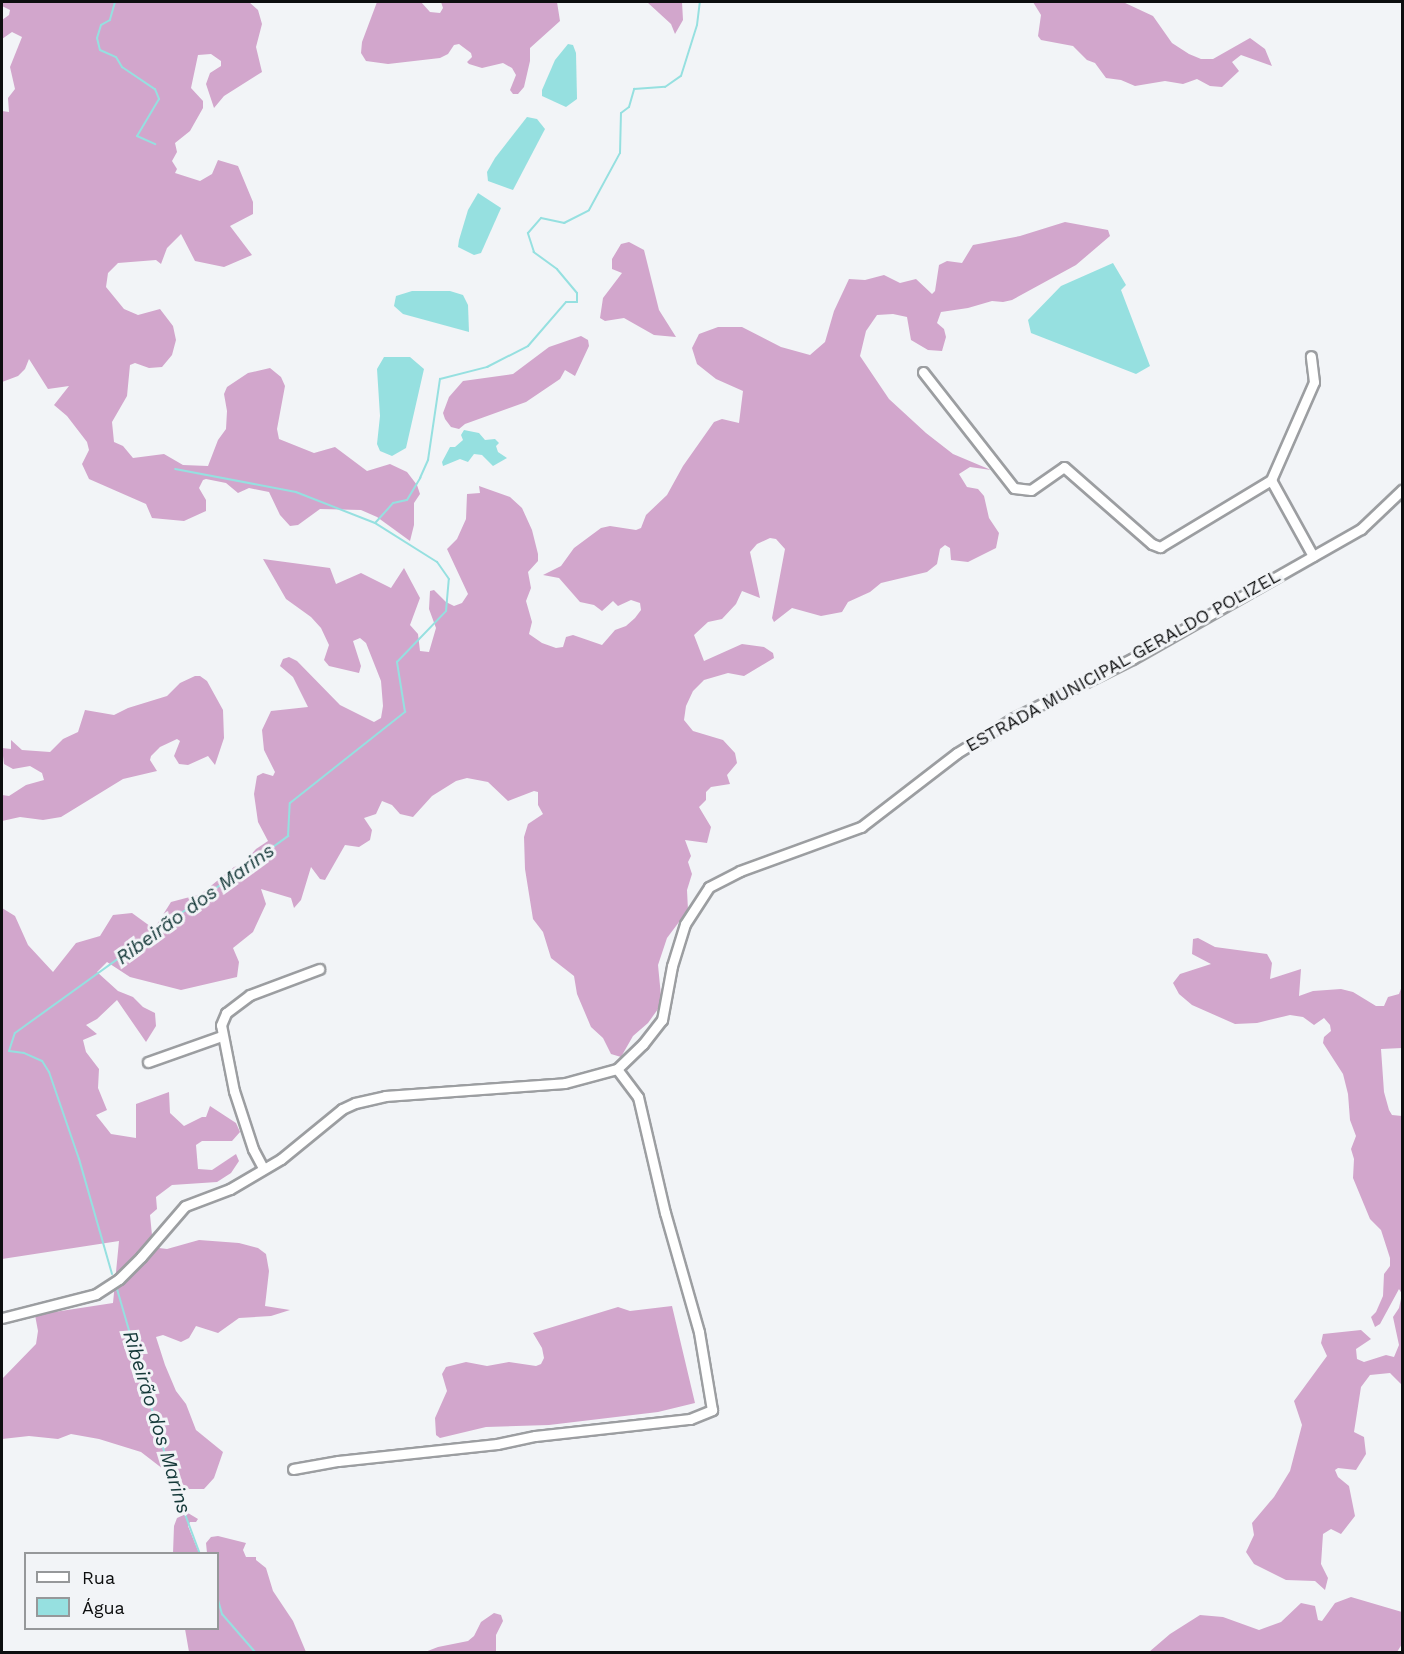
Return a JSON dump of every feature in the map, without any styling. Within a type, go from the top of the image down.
[{"type":"street","points":[[923,372],[1014,488],[1031,490],[1064,467],[1156,546],[1164,545],[1271,480],[1314,382],[1311,356]]},
{"type":"street","points":[[1271,480],[1313,556]]},
{"type":"street","name":"ESTRADA MUNICIPAL GERALDO POLIZEL","points":[[2,1318],[96,1294],[119,1279],[185,1206],[230,1189],[281,1159],[342,1109],[355,1102],[385,1096],[565,1083],[617,1069],[643,1044],[662,1020],[672,966],[685,924],[709,887],[740,872],[861,826],[957,753],[1014,718],[1132,659],[1361,529],[1402,490]]},
{"type":"street","points":[[263,1168],[253,1149],[234,1091],[221,1024],[226,1013],[250,995],[319,969]]},
{"type":"street","points":[[148,1062],[222,1036]]},
{"type":"street","points":[[292,1469],[338,1461],[486,1445],[535,1436],[690,1419],[712,1410],[699,1332],[665,1213],[639,1097],[617,1069]]},
{"type":"shaded area","points":[[2,2],[249,2],[258,10],[262,24],[256,47],[262,72],[224,96],[214,108],[206,84],[210,73],[221,66],[221,61],[211,54],[198,55],[191,88],[203,101],[203,108],[190,131],[175,143],[177,152],[172,161],[177,169],[175,173],[200,181],[212,174],[218,160],[238,166],[253,202],[253,214],[230,226],[252,255],[224,267],[195,261],[181,234],[167,248],[161,264],[156,260],[118,263],[108,273],[106,287],[124,309],[138,315],[160,309],[173,326],[176,340],[172,355],[162,367],[149,368],[135,363],[130,365],[127,396],[112,422],[114,442],[123,446],[133,458],[164,454],[183,465],[208,466],[218,440],[226,429],[227,411],[224,394],[227,387],[248,373],[270,368],[281,377],[285,386],[277,429],[279,439],[314,453],[335,447],[367,471],[390,464],[407,472],[417,485],[420,494],[414,503],[414,525],[410,541],[377,517],[361,510],[320,509],[298,525],[290,526],[280,515],[269,492],[249,488],[238,493],[226,483],[206,479],[199,488],[206,500],[206,511],[184,521],[152,518],[146,504],[89,479],[82,464],[89,450],[87,442],[67,416],[54,405],[69,386],[48,389],[29,359],[25,369],[18,376],[2,382],[2,111],[9,112],[8,98],[15,89],[10,67],[22,37],[12,32],[2,39],[2,20],[9,15],[10,10],[2,6]]},
{"type":"shaded area","points":[[377,2],[421,2],[430,12],[440,13],[443,8],[441,2],[557,2],[560,21],[530,48],[530,61],[524,87],[518,94],[513,94],[510,90],[516,75],[512,68],[503,63],[482,68],[469,64],[467,62],[472,57],[471,53],[459,44],[454,45],[448,54],[440,58],[388,64],[366,61],[361,53],[362,42]]},
{"type":"shaded area","points":[[647,2],[682,2],[683,20],[675,34],[671,24]]},
{"type":"shaded area","points":[[1033,2],[1123,2],[1153,16],[1172,43],[1189,54],[1201,59],[1213,59],[1250,38],[1265,49],[1272,66],[1241,55],[1232,62],[1239,71],[1222,87],[1210,86],[1197,79],[1183,84],[1165,81],[1135,86],[1121,80],[1106,78],[1095,63],[1087,60],[1073,46],[1041,40],[1038,36],[1041,15]]},
{"type":"shaded area","points":[[1065,222],[1108,230],[1110,236],[1076,265],[1012,300],[992,301],[941,312],[937,323],[944,329],[946,337],[942,351],[928,350],[911,340],[907,317],[893,314],[877,315],[866,331],[860,356],[889,399],[926,433],[953,454],[991,470],[970,467],[959,474],[967,487],[978,489],[984,496],[989,518],[999,533],[996,548],[968,562],[951,560],[950,548],[945,545],[940,549],[937,564],[927,572],[881,583],[870,592],[848,602],[842,612],[821,616],[792,608],[774,622],[772,618],[785,549],[776,539],[770,538],[757,544],[750,552],[760,598],[742,591],[736,604],[722,619],[708,622],[694,635],[704,661],[742,644],[764,647],[773,653],[774,658],[744,676],[728,673],[704,680],[693,691],[686,706],[684,720],[693,731],[723,740],[735,753],[737,763],[727,775],[730,784],[711,787],[706,792],[706,800],[699,807],[711,827],[707,843],[685,840],[691,856],[688,862],[692,874],[687,890],[688,910],[667,938],[658,965],[661,996],[658,1009],[648,1023],[633,1036],[621,1057],[611,1054],[603,1038],[591,1027],[577,994],[574,976],[551,958],[543,932],[533,919],[525,869],[524,837],[528,824],[543,814],[538,805],[538,792],[534,791],[508,801],[488,782],[467,778],[456,781],[432,796],[413,817],[400,814],[392,805],[382,801],[376,814],[364,818],[372,830],[370,840],[359,847],[345,845],[325,880],[320,879],[311,867],[301,900],[294,908],[291,898],[261,889],[266,904],[253,932],[233,948],[239,962],[237,977],[181,990],[130,977],[107,962],[97,972],[118,991],[133,997],[143,1007],[155,1013],[156,1026],[146,1042],[117,1000],[97,1019],[86,1025],[97,1034],[83,1040],[86,1052],[99,1069],[98,1088],[107,1110],[96,1115],[111,1134],[136,1138],[136,1104],[169,1092],[170,1113],[184,1126],[206,1117],[210,1106],[236,1123],[240,1132],[232,1141],[202,1141],[196,1145],[198,1169],[212,1170],[236,1154],[239,1161],[231,1173],[217,1182],[172,1185],[156,1197],[157,1209],[150,1215],[152,1235],[159,1248],[167,1249],[199,1240],[239,1243],[258,1248],[266,1254],[269,1271],[265,1306],[290,1310],[271,1316],[239,1318],[218,1333],[196,1326],[189,1338],[181,1342],[163,1335],[156,1337],[176,1391],[186,1404],[196,1430],[223,1452],[214,1478],[204,1489],[189,1489],[141,1452],[99,1439],[71,1434],[58,1439],[29,1436],[2,1439],[2,1379],[36,1344],[38,1331],[35,1315],[113,1303],[119,1241],[2,1259],[2,908],[15,916],[28,945],[53,972],[76,943],[100,936],[113,915],[132,913],[154,929],[171,902],[201,894],[234,867],[242,865],[256,849],[268,841],[258,822],[254,794],[257,776],[263,773],[273,776],[275,772],[264,750],[262,730],[271,711],[308,707],[293,677],[280,666],[283,659],[289,657],[297,661],[340,705],[374,722],[381,718],[383,706],[381,681],[366,643],[360,638],[353,641],[361,666],[359,673],[329,666],[324,660],[329,645],[321,628],[311,617],[286,599],[263,559],[330,568],[336,584],[361,573],[391,588],[404,568],[420,598],[410,625],[418,634],[420,651],[429,652],[436,628],[429,609],[430,591],[434,590],[446,602],[454,606],[462,603],[468,594],[447,549],[457,539],[466,519],[467,494],[480,493],[479,486],[510,497],[522,508],[532,530],[538,561],[528,572],[531,588],[526,601],[532,622],[529,634],[542,643],[556,648],[563,647],[566,637],[573,635],[602,645],[615,630],[626,626],[635,618],[641,610],[640,603],[631,600],[618,606],[613,601],[602,611],[594,605],[580,602],[559,578],[543,575],[561,566],[574,548],[601,528],[610,526],[636,530],[641,528],[646,515],[667,495],[683,466],[714,422],[722,419],[739,423],[743,391],[716,379],[697,364],[692,348],[699,334],[718,327],[742,327],[781,347],[810,355],[825,342],[834,311],[849,279],[865,280],[884,275],[900,283],[916,279],[932,294],[935,291],[939,265],[947,261],[962,263],[973,245],[1020,236]]},
{"type":"shaded area","points":[[629,242],[644,250],[659,310],[676,337],[654,335],[624,318],[605,321],[600,318],[603,298],[622,273],[612,269],[612,259],[621,244]]},
{"type":"shaded area","points":[[581,336],[588,340],[589,346],[575,376],[565,370],[560,379],[526,402],[465,424],[459,429],[451,427],[445,419],[443,413],[449,397],[463,381],[513,374],[549,347]]},
{"type":"shaded area","points":[[200,676],[207,681],[223,710],[224,738],[215,765],[208,756],[188,765],[179,764],[174,756],[180,741],[177,739],[160,747],[151,756],[150,760],[157,771],[123,779],[61,817],[43,820],[20,817],[2,821],[2,795],[9,796],[26,785],[44,780],[42,773],[30,766],[13,769],[4,764],[2,748],[11,749],[11,740],[22,750],[50,752],[63,739],[78,732],[85,710],[114,715],[128,708],[167,696],[180,683]]},
{"type":"shaded area","points":[[1198,938],[1215,947],[1267,954],[1272,963],[1270,979],[1301,969],[1299,996],[1313,991],[1341,989],[1353,992],[1376,1006],[1384,1006],[1388,997],[1399,994],[1402,986],[1402,1048],[1381,1049],[1384,1092],[1389,1110],[1392,1115],[1402,1116],[1402,1294],[1399,1289],[1380,1324],[1375,1327],[1371,1317],[1376,1312],[1383,1296],[1384,1274],[1390,1266],[1390,1258],[1381,1230],[1370,1219],[1353,1178],[1354,1159],[1351,1149],[1356,1136],[1350,1120],[1348,1094],[1343,1074],[1323,1043],[1324,1037],[1331,1031],[1330,1025],[1324,1018],[1314,1025],[1303,1017],[1290,1015],[1257,1023],[1235,1024],[1192,1005],[1179,994],[1173,983],[1180,974],[1211,964],[1192,954],[1193,939]]},
{"type":"shaded area","points":[[1402,1294],[1402,1385],[1390,1373],[1370,1375],[1361,1387],[1354,1432],[1364,1437],[1366,1454],[1356,1470],[1338,1468],[1335,1470],[1338,1477],[1349,1486],[1355,1516],[1341,1534],[1331,1529],[1323,1534],[1321,1564],[1328,1578],[1325,1590],[1315,1581],[1286,1580],[1254,1564],[1246,1552],[1254,1535],[1252,1523],[1274,1497],[1290,1471],[1302,1425],[1294,1401],[1327,1356],[1321,1343],[1323,1334],[1361,1330],[1371,1339],[1356,1349],[1357,1359],[1364,1362],[1386,1355],[1394,1357],[1399,1345],[1393,1317],[1399,1308]]},
{"type":"shaded area","points":[[672,1306],[695,1403],[658,1412],[549,1425],[486,1427],[440,1438],[436,1435],[435,1418],[447,1391],[442,1374],[446,1367],[466,1362],[487,1366],[509,1362],[536,1366],[541,1364],[544,1358],[542,1348],[533,1333],[618,1307],[630,1311]]},
{"type":"shaded area","points":[[188,1513],[198,1519],[196,1522],[190,1522],[188,1526],[199,1552],[173,1552],[174,1526],[177,1518]]},
{"type":"shaded area","points":[[218,1536],[246,1543],[243,1550],[246,1557],[256,1557],[256,1560],[266,1568],[273,1591],[293,1621],[306,1652],[189,1652],[185,1630],[219,1630],[219,1552],[207,1552],[206,1543],[211,1537]]},
{"type":"shaded area","points":[[1351,1597],[1402,1612],[1402,1644],[1397,1652],[1149,1652],[1170,1634],[1200,1615],[1223,1617],[1259,1630],[1281,1622],[1301,1603],[1315,1606],[1318,1620],[1322,1621],[1335,1603]]},
{"type":"shaded area","points":[[494,1613],[501,1615],[503,1621],[496,1635],[496,1652],[425,1652],[468,1641],[474,1636],[481,1622]]},
{"type":"water","points":[[568,44],[573,45],[576,53],[577,99],[566,107],[542,96],[542,90],[555,60]]},
{"type":"water","points":[[527,117],[537,119],[545,129],[513,190],[488,181],[487,172],[495,158]]},
{"type":"water","points":[[478,193],[501,208],[481,253],[474,255],[458,247],[468,210]]},
{"type":"water","points":[[1113,263],[1126,285],[1121,290],[1150,366],[1136,374],[1031,333],[1028,320],[1061,286]]},
{"type":"water","points":[[412,291],[450,291],[463,295],[468,305],[469,332],[403,314],[394,306],[396,296]]},
{"type":"water","points":[[384,357],[410,357],[424,369],[406,448],[392,456],[380,451],[377,444],[380,416],[377,369]]},
{"type":"water","points":[[464,430],[479,433],[485,440],[495,439],[499,443],[496,446],[498,452],[507,458],[493,466],[482,455],[474,454],[468,462],[460,459],[443,466],[442,462],[450,447],[455,447],[463,440],[461,435]]},
{"type":"waterway","points":[[115,2],[110,20],[101,25],[97,38],[100,50],[116,57],[122,67],[155,89],[159,99],[137,136],[155,144]]},
{"type":"waterway","points":[[376,522],[393,503],[407,500],[420,478],[428,460],[440,379],[487,367],[528,346],[566,302],[577,302],[577,293],[557,269],[534,252],[528,233],[541,218],[564,223],[589,210],[620,153],[621,113],[629,107],[634,89],[665,87],[681,76],[697,25],[700,2]]},
{"type":"waterway","name":"Ribeirão dos Marins","points":[[112,1274],[79,1159],[49,1072],[42,1061],[24,1053],[9,1051],[15,1033],[288,836],[290,803],[405,712],[397,662],[446,611],[449,579],[437,562],[375,523],[296,492],[175,469]]},
{"type":"waterway","name":"Ribeirão dos Marins","points":[[117,1289],[174,1485],[199,1552]]},
{"type":"waterway","name":"Ribeirão dos Marins","points":[[219,1604],[222,1614],[255,1652]]}]
